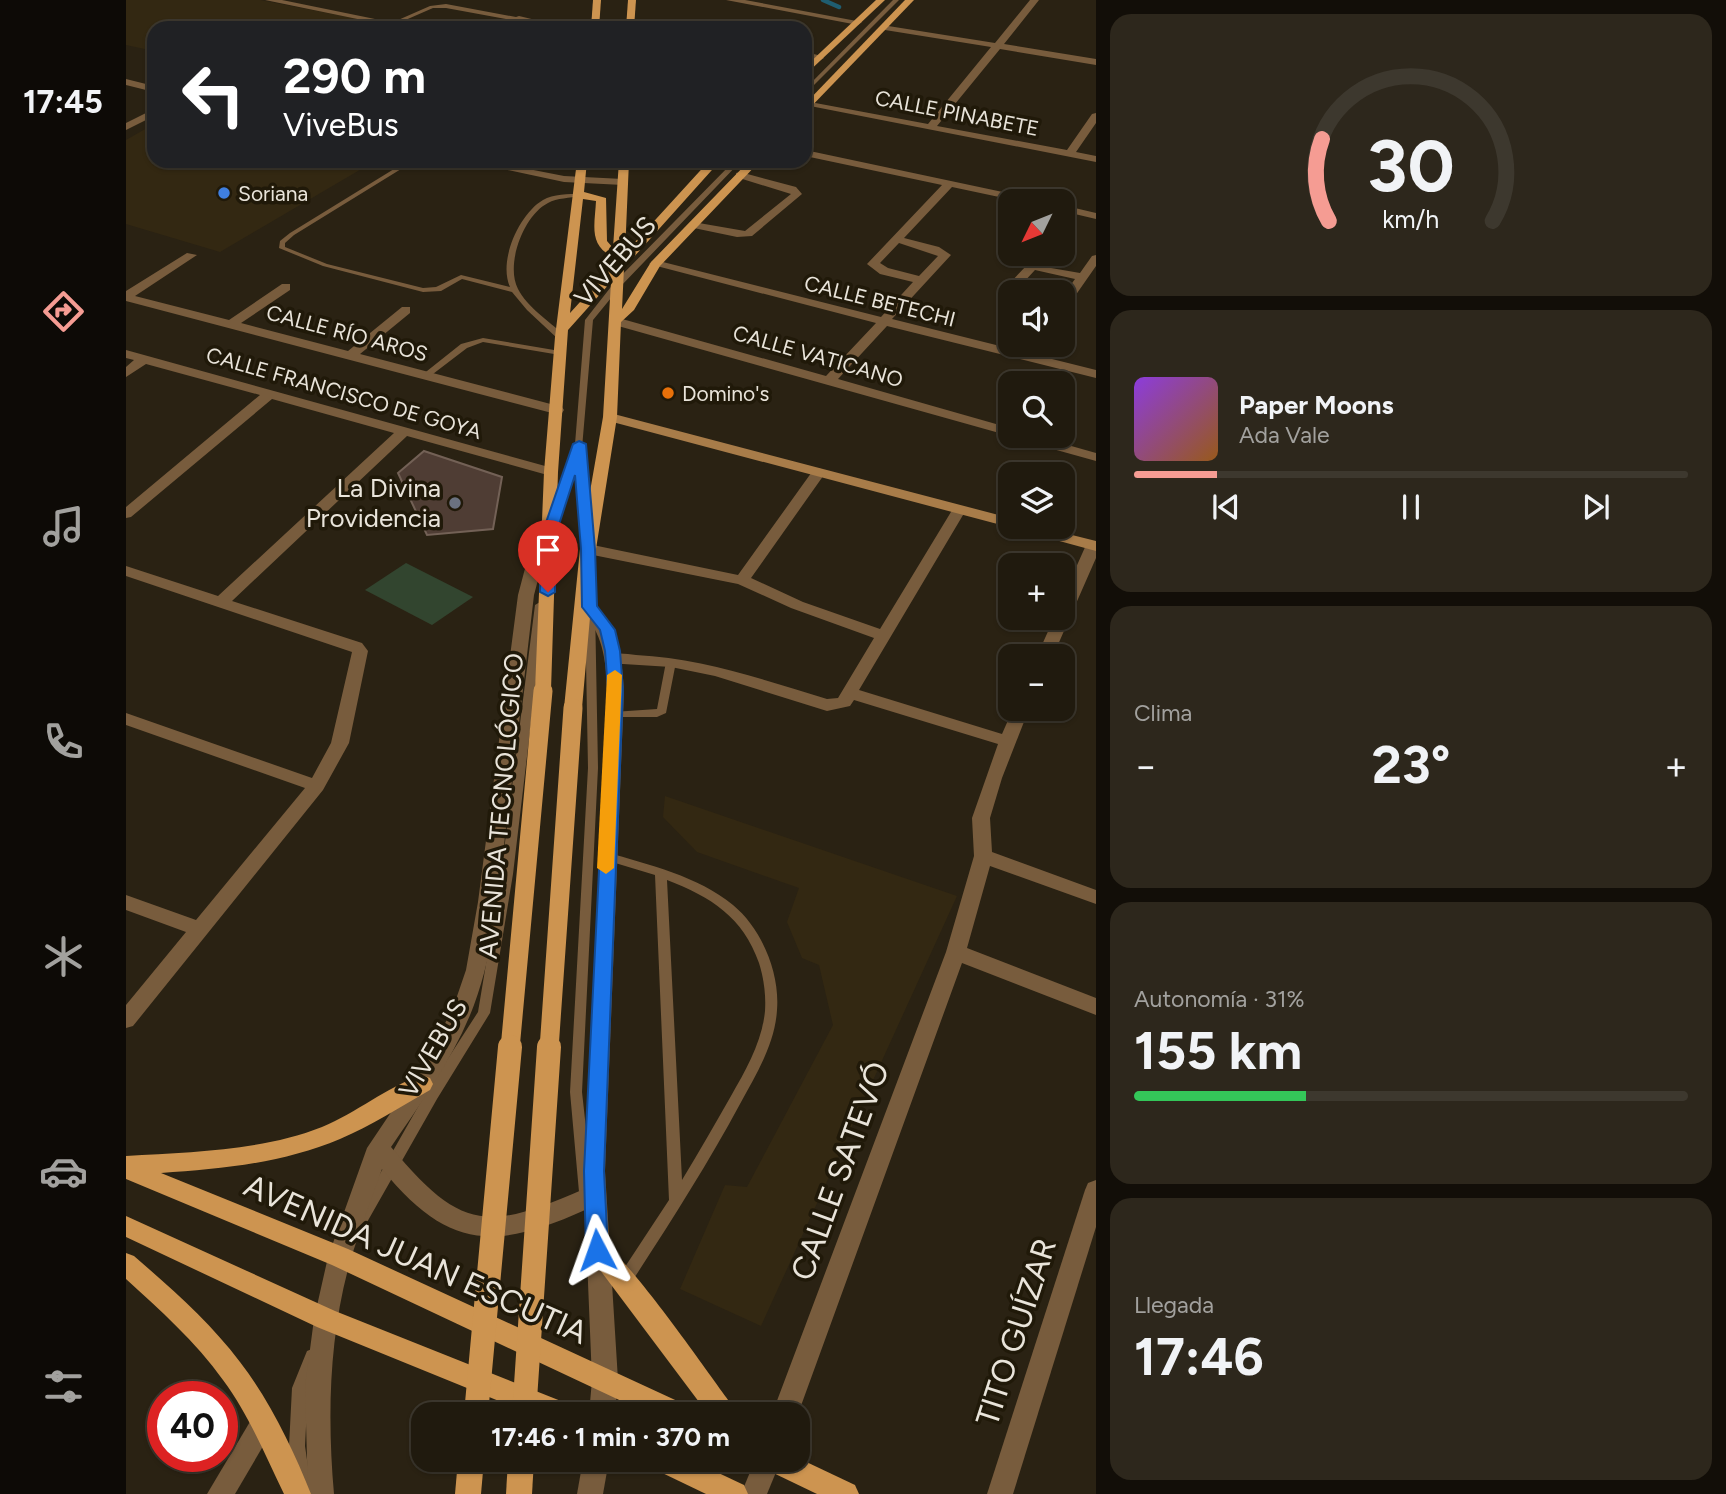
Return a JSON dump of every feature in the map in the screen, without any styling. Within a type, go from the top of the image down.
[{"type":"main road","points":[[595,21],[597,0]]},
{"type":"main road","points":[[630,21],[632,0]]},
{"type":"main road","points":[[812,65],[881,0]]},
{"type":"main road","points":[[812,102],[910,0]]},
{"type":"main road","name":"AVENIDA TECNOLÓGICO","points":[[477,1402],[543,690],[551,472],[561,333],[581,168]]},
{"type":"main road","points":[[525,1402],[573,708],[587,603],[588,549],[610,417],[624,168]]},
{"type":"main road","points":[[561,333],[618,261],[708,168]]},
{"type":"main road","points":[[615,321],[628,310],[655,264],[748,168]]},
{"type":"main road","points":[[578,195],[601,198],[601,242],[618,261]]},
{"type":"main road","points":[[610,417],[998,520]]},
{"type":"main road","points":[[1069,539],[1095,546]]},
{"type":"main road","points":[[126,1167],[273,1150],[318,1138],[422,1084]]},
{"type":"main road","name":"AVENIDA JUAN ESCUTIA","points":[[126,1167],[340,1257],[652,1402]]},
{"type":"main road","points":[[126,1226],[326,1319],[532,1402]]},
{"type":"main road","points":[[597,1250],[624,1280],[714,1402]]},
{"type":"main road","points":[[126,1264],[163,1297],[231,1370],[263,1424],[298,1494]]},
{"type":"main road","points":[[468,1494],[470,1472]]},
{"type":"main road","points":[[519,1494],[520,1472]]},
{"type":"main road","points":[[688,1472],[735,1494]]},
{"type":"main road","points":[[799,1472],[846,1494]]},
{"type":"street","points":[[270,0],[377,21]]},
{"type":"street","points":[[730,0],[858,22]]},
{"type":"street","points":[[930,128],[1035,0]]},
{"type":"street","points":[[885,27],[1096,62]]},
{"type":"street","points":[[812,56],[819,58]]},
{"type":"street","points":[[126,82],[147,87]]},
{"type":"street","name":"CALLE PINABETE","points":[[812,108],[1096,159]]},
{"type":"street","points":[[126,127],[147,116]]},
{"type":"street","points":[[1070,155],[1096,116]]},
{"type":"street","points":[[812,154],[998,194]]},
{"type":"street","points":[[505,168],[580,181],[623,181]]},
{"type":"street","points":[[693,225],[748,234],[797,194],[792,189],[740,175]]},
{"type":"street","points":[[923,281],[874,267],[874,260],[950,183]]},
{"type":"street","points":[[1075,211],[1096,216]]},
{"type":"street","points":[[829,381],[923,281],[944,253],[895,239]]},
{"type":"street","points":[[126,296],[191,256]]},
{"type":"street","points":[[1075,287],[1096,258]]},
{"type":"street","name":"CALLE BETECHI","points":[[655,264],[883,321],[998,344]]},
{"type":"street","points":[[1018,280],[1032,266],[1083,277]]},
{"type":"street","points":[[232,324],[286,286]]},
{"type":"street","name":"CALLE RÍO AROS","points":[[126,296],[557,410]]},
{"type":"street","points":[[351,356],[405,310]]},
{"type":"street","name":"CALLE VATICANO","points":[[615,321],[998,429]]},
{"type":"street","name":"CALLE FRANCISCO DE GOYA","points":[[126,354],[551,472]]},
{"type":"street","name":"CALLE BETECHI","points":[[1050,357],[1096,374]]},
{"type":"street","points":[[126,373],[144,359]]},
{"type":"street","points":[[126,514],[270,394]]},
{"type":"street","points":[[222,601],[403,432]]},
{"type":"street","points":[[1064,448],[1096,457]]},
{"type":"street","points":[[742,580],[819,472]]},
{"type":"street","points":[[613,659],[671,662],[727,673],[827,705],[840,705],[885,636],[959,510]]},
{"type":"street","points":[[321,1494],[318,1387],[326,1319],[340,1257],[385,1157],[463,1007],[476,970],[488,902],[526,596],[535,561],[548,537]]},
{"type":"street","points":[[1075,589],[1095,546]]},
{"type":"street","points":[[588,549],[742,580],[797,605],[885,636]]},
{"type":"street","points":[[126,571],[360,649],[340,743],[317,786],[126,1020]]},
{"type":"street","points":[[587,603],[608,630],[616,690],[590,1196],[597,1250],[605,1380],[603,1402]]},
{"type":"street","points":[[850,693],[1007,741]]},
{"type":"street","points":[[126,719],[317,786]]},
{"type":"street","points":[[1016,721],[981,818],[983,856],[956,951],[1096,1007]]},
{"type":"street","points":[[983,856],[1096,897]]},
{"type":"street","points":[[126,902],[198,929]]},
{"type":"street","name":"CALLE SATEVÓ","points":[[789,1402],[956,951]]},
{"type":"street","points":[[385,1157],[420,1198],[443,1215],[470,1225],[500,1228],[528,1223],[590,1196]]},
{"type":"street","name":"TITO GUÍZAR","points":[[1000,1494],[1096,1190]]},
{"type":"street","points":[[220,1494],[263,1424]]},
{"type":"street","points":[[590,1494],[594,1472]]},
{"type":"street","points":[[754,1494],[763,1472]]},
{"type":"lane","points":[[812,85],[896,0]]},
{"type":"lane","points":[[399,21],[425,9],[443,6],[533,21]]},
{"type":"lane","points":[[514,21],[519,18]]},
{"type":"lane","points":[[400,168],[292,234],[282,242],[282,248],[325,265],[423,290],[438,289],[461,277],[514,290],[561,333]]},
{"type":"lane","name":"VIVEBUS","points":[[385,1157],[484,1013],[507,874],[548,537],[579,444],[589,320],[617,285],[731,168]]},
{"type":"lane","points":[[514,290],[510,258],[528,217],[549,200],[578,195]]},
{"type":"lane","points":[[426,375],[464,346],[483,340],[560,353]]},
{"type":"lane","points":[[579,444],[588,549]]},
{"type":"lane","points":[[587,603],[593,768],[576,1092],[590,1196],[605,1380]]},
{"type":"lane","points":[[613,715],[662,712],[671,662]]},
{"type":"lane","points":[[606,856],[705,892],[730,908],[758,947],[771,1010],[764,1043],[749,1075],[676,1203],[624,1280]]},
{"type":"lane","points":[[661,874],[676,1203]]},
{"type":"lane","points":[[304,1494],[297,1446],[300,1388],[326,1319]]},
{"type":"lane","points":[[601,1472],[602,1494]]},
{"type":"shaded area","points":[[126,0],[260,0],[364,20],[147,21],[147,50],[126,45]]},
{"type":"shaded area","name":"Soriana","points":[[147,128],[147,168],[363,168],[220,252],[126,224],[126,140]]},
{"type":"shaded area","points":[[665,796],[957,896],[761,1326],[680,1289],[725,1185],[747,1187],[833,1025],[819,965],[802,958],[787,922],[799,888],[697,852],[663,817]]},
{"type":"green space","points":[[406,563],[473,597],[432,625],[365,590]]},
{"type":"building","name":"La Divina Providencia","points":[[424,451],[502,477],[493,529],[427,535],[398,473]]},
{"type":"waterway","points":[[823,0],[839,7]]},
{"type":"slow traffic","points":[[606,868],[615,675]]},
{"type":"place","name":"Soriana","points":[[224,193]]},
{"type":"place","name":"Domino's","points":[[668,393]]},
{"type":"place","name":"La Divina Providencia","points":[[455,503]]},
{"type":"route","points":[[548,592],[548,537],[579,444],[590,607],[608,630],[613,651],[616,690],[606,856],[593,1195],[597,1250]]}]
